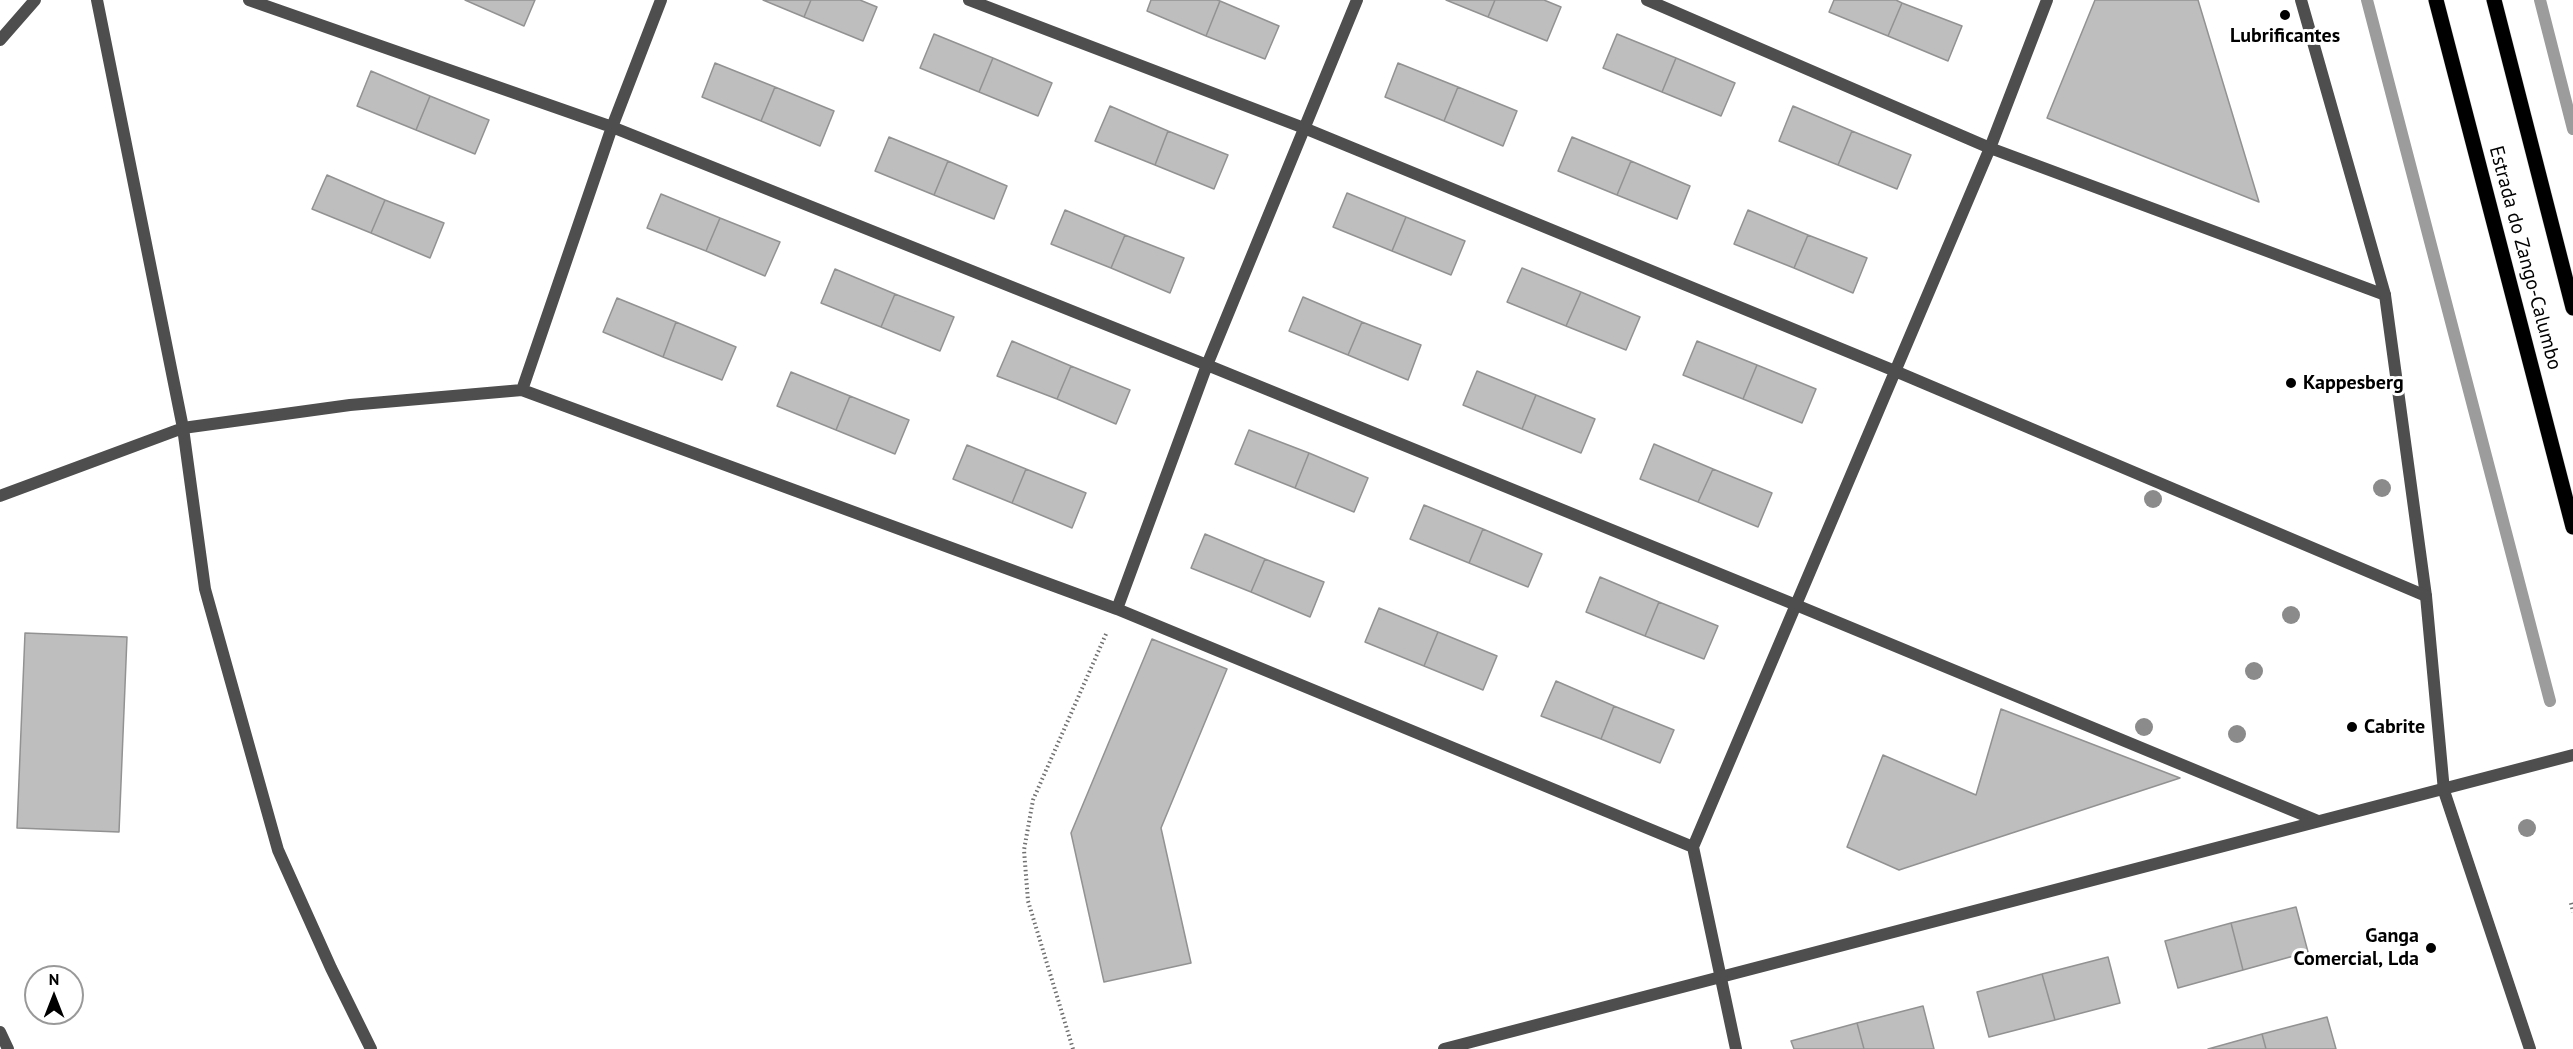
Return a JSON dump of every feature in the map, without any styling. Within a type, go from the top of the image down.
[{"type":"main road","name":"Estrada do Zango-Calumbo","points":[[2436,0],[2573,527]]},
{"type":"main road","name":"Estrada do Zango-Calumbo","points":[[2494,0],[2573,308]]},
{"type":"street","points":[[0,40],[35,0]]},
{"type":"street","points":[[97,0],[183,428],[205,589],[278,850],[331,968],[371,1049]]},
{"type":"street","points":[[249,0],[612,127],[1207,365],[2318,821]]},
{"type":"street","points":[[522,390],[612,127],[661,0]]},
{"type":"street","points":[[969,0],[1304,128],[1895,371],[2426,596]]},
{"type":"street","points":[[1117,609],[1207,365],[1357,0]]},
{"type":"street","points":[[1647,0],[1990,148],[2385,295]]},
{"type":"street","points":[[1736,1049],[1693,847],[1990,148],[2047,0]]},
{"type":"street","points":[[2301,0],[2385,295],[2426,596],[2445,790],[2530,1049]]},
{"type":"street","points":[[0,496],[183,428],[350,405],[522,390],[1117,609],[1693,847]]},
{"type":"street","points":[[1444,1049],[2573,755]]},
{"type":"street","points":[[0,1032],[8,1049]]},
{"type":"path","points":[[1072,1049],[1028,901],[1023,850],[1033,800],[1117,609]]},
{"type":"path","points":[[2571,903],[2573,912]]},
{"type":"building","points":[[465,0],[535,0],[524,26]]},
{"type":"building","points":[[763,0],[811,0],[804,17]]},
{"type":"building","points":[[811,0],[860,0],[877,7],[863,41],[804,17]]},
{"type":"building","points":[[1151,0],[1220,1],[1206,36],[1147,11]]},
{"type":"building","points":[[1446,0],[1495,0],[1488,17]]},
{"type":"building","points":[[1495,0],[1544,0],[1561,7],[1547,41],[1488,17]]},
{"type":"building","points":[[1834,0],[1896,0],[1902,3],[1888,36],[1829,12]]},
{"type":"building","points":[[2095,0],[2198,0],[2259,202],[2047,118]]},
{"type":"building","points":[[1220,1],[1279,26],[1265,59],[1206,36]]},
{"type":"building","points":[[1902,3],[1962,26],[1948,61],[1888,36]]},
{"type":"building","points":[[934,34],[993,58],[979,92],[920,68]]},
{"type":"building","points":[[1617,34],[1676,58],[1662,92],[1603,68]]},
{"type":"building","points":[[993,58],[1052,83],[1038,116],[979,92]]},
{"type":"building","points":[[1676,58],[1735,83],[1721,116],[1662,92]]},
{"type":"building","points":[[715,63],[775,87],[761,121],[702,97]]},
{"type":"building","points":[[1398,63],[1458,87],[1444,121],[1385,97]]},
{"type":"building","points":[[371,71],[430,96],[416,130],[357,106]]},
{"type":"building","points":[[775,87],[834,111],[820,146],[761,121]]},
{"type":"building","points":[[1458,87],[1517,111],[1503,146],[1444,121]]},
{"type":"building","points":[[430,96],[489,120],[475,154],[416,130]]},
{"type":"building","points":[[1110,106],[1168,131],[1155,165],[1095,141]]},
{"type":"building","points":[[1793,106],[1852,131],[1838,165],[1779,141]]},
{"type":"building","points":[[1168,131],[1228,155],[1214,189],[1155,165]]},
{"type":"building","points":[[1852,131],[1911,155],[1897,189],[1838,165]]},
{"type":"building","points":[[889,137],[948,161],[934,195],[875,171]]},
{"type":"building","points":[[1572,137],[1631,161],[1617,195],[1558,171]]},
{"type":"building","points":[[948,161],[1007,186],[994,219],[934,195]]},
{"type":"building","points":[[1631,161],[1690,186],[1677,219],[1617,195]]},
{"type":"building","points":[[327,175],[385,200],[371,233],[312,209]]},
{"type":"building","points":[[1347,193],[1406,217],[1392,251],[1333,227]]},
{"type":"building","points":[[661,194],[720,218],[706,251],[647,228]]},
{"type":"building","points":[[385,200],[444,223],[430,258],[371,233]]},
{"type":"building","points":[[1065,210],[1125,235],[1111,268],[1051,244]]},
{"type":"building","points":[[1748,210],[1808,235],[1794,268],[1734,244]]},
{"type":"building","points":[[1406,217],[1465,241],[1451,275],[1392,251]]},
{"type":"building","points":[[720,218],[780,242],[765,276],[706,251]]},
{"type":"building","points":[[1125,235],[1184,258],[1170,293],[1111,268]]},
{"type":"building","points":[[1808,235],[1867,258],[1853,293],[1794,268]]},
{"type":"building","points":[[1522,268],[1581,292],[1566,326],[1507,302]]},
{"type":"building","points":[[835,269],[895,294],[881,327],[821,303]]},
{"type":"building","points":[[1581,292],[1640,317],[1626,350],[1566,326]]},
{"type":"building","points":[[895,294],[954,317],[940,351],[881,327]]},
{"type":"building","points":[[1303,297],[1362,322],[1348,355],[1289,331]]},
{"type":"building","points":[[617,298],[676,322],[663,357],[603,332]]},
{"type":"building","points":[[676,322],[736,347],[722,380],[663,357]]},
{"type":"building","points":[[1362,322],[1421,345],[1408,380],[1348,355]]},
{"type":"building","points":[[1012,341],[1071,366],[1057,399],[997,376]]},
{"type":"building","points":[[1697,341],[1757,365],[1743,399],[1683,375]]},
{"type":"building","points":[[1757,365],[1816,389],[1802,423],[1743,399]]},
{"type":"building","points":[[1071,366],[1130,390],[1116,424],[1057,399]]},
{"type":"building","points":[[1477,371],[1536,395],[1522,429],[1463,405]]},
{"type":"building","points":[[791,372],[850,396],[836,430],[777,406]]},
{"type":"building","points":[[1536,395],[1595,419],[1581,453],[1522,429]]},
{"type":"building","points":[[850,396],[909,420],[895,454],[836,430]]},
{"type":"building","points":[[1249,430],[1309,453],[1295,488],[1235,464]]},
{"type":"building","points":[[1654,444],[1713,469],[1698,502],[1640,479]]},
{"type":"building","points":[[967,445],[1026,469],[1012,503],[953,479]]},
{"type":"building","points":[[1309,453],[1368,478],[1354,512],[1295,488]]},
{"type":"building","points":[[1026,469],[1086,493],[1072,528],[1012,503]]},
{"type":"building","points":[[1713,469],[1772,493],[1758,527],[1698,502]]},
{"type":"building","points":[[1424,505],[1483,529],[1469,563],[1410,539]]},
{"type":"building","points":[[1483,529],[1542,554],[1528,587],[1469,563]]},
{"type":"building","points":[[1205,534],[1265,559],[1251,592],[1191,568]]},
{"type":"building","points":[[1265,559],[1324,582],[1310,617],[1251,592]]},
{"type":"building","points":[[1600,577],[1659,602],[1645,636],[1586,612]]},
{"type":"building","points":[[1659,602],[1718,626],[1704,659],[1645,636]]},
{"type":"building","points":[[1379,608],[1438,632],[1424,666],[1365,642]]},
{"type":"building","points":[[1438,632],[1497,656],[1483,690],[1424,666]]},
{"type":"building","points":[[25,633],[127,637],[119,832],[17,828]]},
{"type":"building","points":[[1152,639],[1227,669],[1161,828],[1191,963],[1104,982],[1071,833]]},
{"type":"building","points":[[1556,681],[1614,706],[1601,739],[1541,716]]},
{"type":"building","points":[[1614,706],[1674,730],[1660,763],[1601,739]]},
{"type":"building","points":[[2001,709],[2180,778],[1899,870],[1847,847],[1883,755],[1976,795]]},
{"type":"building","points":[[2296,907],[2308,952],[2243,970],[2231,923]]},
{"type":"building","points":[[2231,923],[2243,970],[2178,988],[2165,941]]},
{"type":"building","points":[[2108,957],[2120,1003],[2055,1020],[2042,974]]},
{"type":"building","points":[[2042,974],[2055,1020],[1989,1037],[1977,992]]},
{"type":"building","points":[[1923,1006],[1934,1049],[1864,1049],[1857,1023]]},
{"type":"building","points":[[2327,1017],[2336,1049],[2266,1049],[2262,1034]]},
{"type":"building","points":[[1857,1023],[1864,1049],[1794,1049],[1791,1041]]},
{"type":"building","points":[[2262,1034],[2266,1049],[2208,1049]]},
{"type":"waterway","points":[[2367,0],[2550,701]]},
{"type":"waterway","points":[[2540,0],[2573,129]]},
{"type":"place","name":"Lubrificantes","points":[[2285,15]]},
{"type":"place","name":"Kappesberg","points":[[2291,383]]},
{"type":"place","name":"Cabrite","points":[[2352,727]]},
{"type":"place","name":"Ganga Comercial, Lda","points":[[2431,948]]}]
